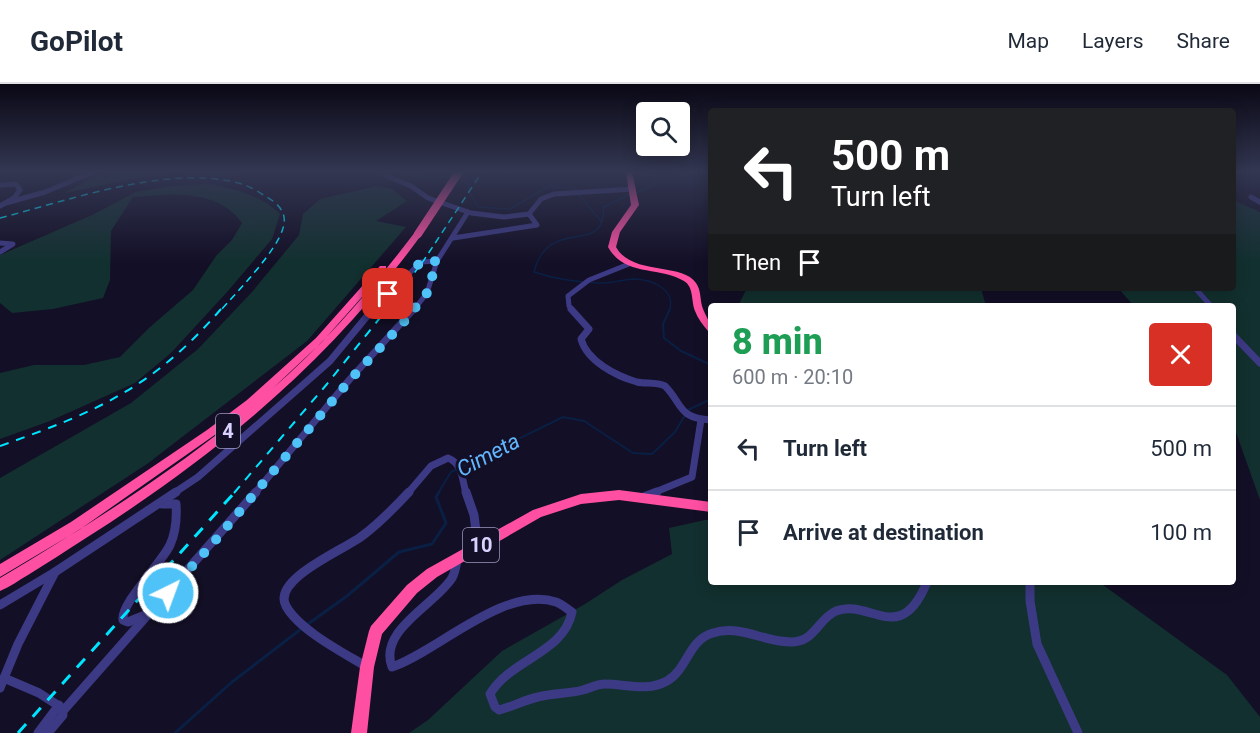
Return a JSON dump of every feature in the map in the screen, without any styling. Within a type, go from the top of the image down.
[{"type":"highway","name":"4","points":[[0,572],[75,526],[186,451],[251,403],[344,313],[414,234],[433,202]]},
{"type":"highway","name":"4","points":[[0,585],[158,482],[264,401],[334,336],[368,297],[437,202]]},
{"type":"highway","points":[[635,202],[613,240],[618,256],[629,264],[674,273],[691,282],[695,288],[698,308],[708,324]]},
{"type":"highway","name":"10","points":[[359,733],[367,667],[376,631],[412,589],[432,573],[537,513],[581,499],[619,495],[708,507]]},
{"type":"street","points":[[440,202],[468,212],[504,217],[529,214],[538,202]]},
{"type":"street","points":[[0,206],[6,203]]},
{"type":"street","points":[[38,733],[214,542],[350,380],[403,323],[427,293],[437,261],[468,212]]},
{"type":"street","points":[[453,238],[537,225],[529,214]]},
{"type":"street","points":[[0,243],[13,244],[0,252]]},
{"type":"street","points":[[0,605],[55,572],[198,477],[330,361],[372,310],[421,262],[437,261]]},
{"type":"street","points":[[629,264],[587,282],[568,296],[566,302],[589,329],[580,339],[581,347],[588,356],[620,375],[638,381],[652,381],[665,387],[689,415],[708,420]]},
{"type":"street","points":[[1198,291],[1208,303]]},
{"type":"street","points":[[1236,337],[1260,363]]},
{"type":"street","points":[[644,497],[692,477],[701,420]]},
{"type":"street","points":[[367,667],[308,629],[283,603],[282,597],[298,574],[347,548],[376,526],[412,489],[429,467],[442,459],[453,460],[462,471],[465,489],[474,515],[477,547]]},
{"type":"street","points":[[150,612],[128,622],[123,620],[122,616],[126,604],[171,543],[177,526],[176,504],[167,502],[154,507]]},
{"type":"street","points":[[458,560],[452,579],[411,618],[397,635],[388,654],[392,667],[410,661],[418,653],[492,612],[524,602],[556,602],[567,606],[572,612],[572,623],[563,635],[518,665],[493,686],[490,694],[495,707],[499,710],[532,698],[597,685],[630,688],[667,681],[678,674],[692,645],[710,633],[726,630],[750,631],[790,642],[805,640],[822,627],[831,612],[845,609],[856,610],[881,619],[896,617],[920,600],[926,585]]},
{"type":"street","points":[[0,688],[18,644],[55,572]]},
{"type":"street","points":[[1030,585],[1030,601],[1037,644],[1078,733]]},
{"type":"street","points":[[4,678],[39,693],[61,708],[63,715],[48,733]]},
{"type":"green space","points":[[116,202],[130,202],[111,231],[110,280],[103,298],[53,309],[12,313],[0,303],[0,255]]},
{"type":"green space","points":[[216,202],[264,202],[280,214],[272,239],[171,353],[135,383],[50,421],[0,439],[0,373],[34,365],[84,365],[120,357],[150,327],[193,290],[216,256],[232,240],[242,223]]},
{"type":"green space","points":[[316,202],[405,202],[376,221],[406,227],[307,341],[147,464],[0,560],[0,478],[131,403],[198,349],[252,292],[299,235],[303,214]]},
{"type":"green space","points":[[1236,202],[1260,212],[1260,500],[1236,432],[1236,303],[1131,303],[1121,291],[1236,291]]},
{"type":"green space","points":[[746,291],[982,291],[985,303],[740,303]]},
{"type":"green space","points":[[708,520],[708,585],[1103,585],[1227,675],[1260,717],[1260,733],[409,733],[428,720],[502,651],[585,604],[622,580],[672,554],[669,528]]},
{"type":"waterway","points":[[475,202],[478,207],[510,209],[521,202]]},
{"type":"waterway","points":[[585,202],[601,221]]},
{"type":"waterway","name":"Cimeta","points":[[613,202],[604,207],[601,224],[594,232],[557,242],[548,247],[540,257],[534,272],[590,283],[635,279],[649,281],[667,292],[671,304],[669,311]]},
{"type":"waterway","name":"Cimeta","points":[[670,309],[663,324],[664,338],[681,351],[708,364]]},
{"type":"waterway","name":"Cimeta","points":[[438,493],[451,472],[563,417],[584,421],[633,453],[652,454],[675,432],[688,410],[708,400]]},
{"type":"waterway","name":"Cimeta","points":[[308,624],[347,596],[399,552],[432,544],[446,523],[436,497],[439,492]]},
{"type":"waterway","name":"Cimeta","points":[[175,733],[232,682],[301,629]]},
{"type":"railway","points":[[0,218],[59,202]]},
{"type":"railway","points":[[220,311],[265,259],[279,237],[284,218],[281,209],[274,202]]},
{"type":"railway","points":[[386,311],[424,260],[462,202]]},
{"type":"railway","points":[[0,446],[94,409],[147,378],[196,336],[221,309]]},
{"type":"railway","points":[[234,493],[327,384],[387,309]]},
{"type":"railway","points":[[18,733],[235,492]]},
{"type":"route","points":[[168,593],[214,542],[327,405],[403,323],[427,293],[437,261],[421,262],[388,294]]}]
